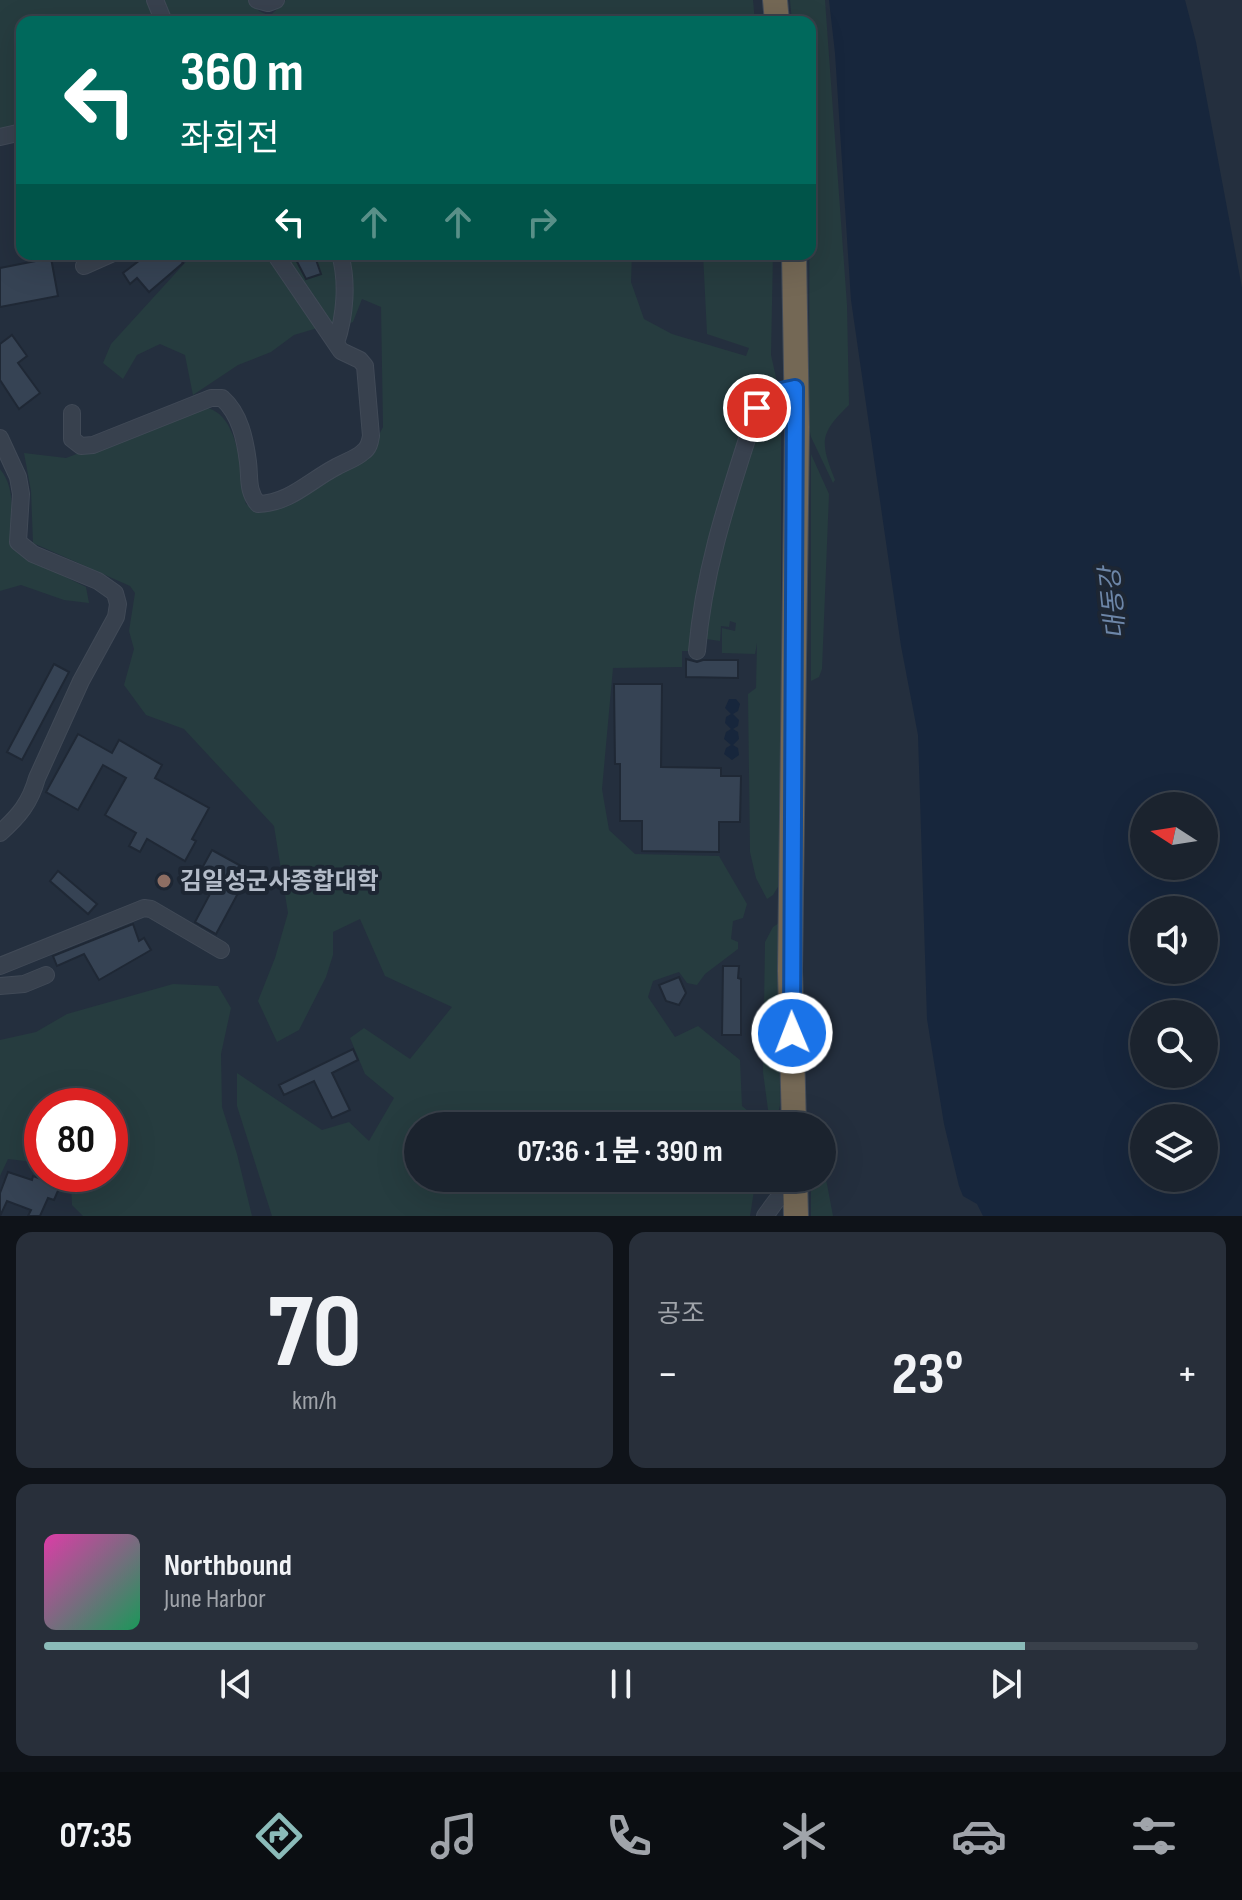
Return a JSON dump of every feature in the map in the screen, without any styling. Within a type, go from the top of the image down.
[{"type":"highway","points":[[794,260],[796,566],[790,971],[794,1112]]},
{"type":"highway","points":[[795,1192],[796,1216]]},
{"type":"lane","points":[[257,0],[268,3],[276,0]]},
{"type":"lane","points":[[84,266],[98,260]]},
{"type":"lane","points":[[72,413],[72,439],[81,446],[93,445],[211,398],[222,398],[238,419],[248,461],[250,495],[258,504],[290,497],[333,468],[362,454],[371,436],[365,366],[360,360],[341,351],[279,260]]},
{"type":"lane","points":[[336,343],[344,302],[340,260]]},
{"type":"lane","points":[[697,651],[711,555],[757,408],[765,397],[795,388]]},
{"type":"lane","points":[[0,438],[18,477],[21,494],[18,542],[33,554],[98,581],[115,593],[118,604],[116,617],[81,681],[37,778],[33,795],[24,810],[0,833]]},
{"type":"lane","points":[[0,966],[144,908],[151,909],[221,950]]},
{"type":"lane","points":[[0,986],[24,984],[46,975]]},
{"type":"lane","points":[[765,1216],[785,1192]]},
{"type":"green space","points":[[0,0],[150,0],[152,16],[16,16],[16,125],[0,129]]},
{"type":"green space","points":[[160,0],[250,0],[259,11],[270,16],[170,16],[164,11]]},
{"type":"green space","points":[[286,0],[753,0],[754,16],[270,16]]},
{"type":"green space","points":[[790,0],[825,0],[847,305],[849,405],[827,431],[825,439],[835,480],[833,483],[809,427],[809,260],[816,260],[816,16],[791,16]]},
{"type":"green space","points":[[188,260],[271,260],[321,327],[294,335],[271,352],[238,365],[193,395],[185,355],[160,344],[137,355],[123,379],[103,363],[111,344]]},
{"type":"green space","points":[[283,260],[336,260],[338,326],[331,327]]},
{"type":"green space","points":[[345,260],[632,260],[631,282],[644,319],[672,334],[746,356],[749,348],[707,334],[703,260],[773,260],[771,355],[777,382],[758,393],[691,651],[682,651],[682,667],[613,668],[602,789],[609,830],[635,854],[719,856],[747,904],[743,918],[733,921],[731,939],[738,942],[738,949],[705,974],[697,985],[687,983],[679,972],[653,981],[648,997],[675,1037],[698,1026],[740,1060],[742,1106],[749,1112],[404,1112],[404,1192],[754,1192],[750,1216],[272,1216],[237,1106],[237,1073],[322,1130],[349,1122],[369,1141],[394,1098],[365,1074],[350,1038],[364,1028],[410,1059],[452,1007],[385,976],[360,919],[333,932],[333,955],[326,977],[299,1030],[277,1042],[258,1001],[288,913],[274,826],[184,729],[146,715],[124,685],[134,649],[129,631],[135,593],[130,586],[33,543],[31,491],[24,453],[66,458],[201,407],[214,411],[224,419],[231,431],[240,461],[246,504],[255,510],[369,454],[383,427],[381,307],[362,299],[353,322],[347,324]]},
{"type":"green space","points":[[767,403],[781,406],[781,882],[767,899],[756,878],[750,852],[748,694],[756,688],[757,643],[755,654],[722,653],[722,628],[735,631],[736,623],[730,621],[729,627],[721,626],[720,641],[706,639],[705,615],[737,485]]},
{"type":"green space","points":[[811,454],[829,494],[822,669],[819,677],[811,681]]},
{"type":"green space","points":[[0,469],[11,496],[13,545],[23,556],[86,587],[89,603],[64,600],[21,585],[0,591]]},
{"type":"green space","points":[[779,923],[778,1112],[768,1112],[763,1072],[765,942],[773,927]]},
{"type":"green space","points":[[173,984],[218,986],[231,1008],[221,1054],[222,1107],[252,1216],[83,1216],[72,1205],[71,1192],[128,1192],[128,1088],[24,1088],[24,1161],[8,1159],[0,1176],[0,1040],[36,1032],[67,1014]]},
{"type":"green space","points":[[811,1192],[828,1192],[833,1216],[811,1216]]},
{"type":"water","name":"대동강","points":[[829,0],[1185,0],[1196,42],[1242,288],[1242,1216],[983,1216],[977,1204],[963,1196],[944,1124],[927,1019],[918,735],[901,646],[851,300]]},
{"type":"water","points":[[729,699],[736,699],[740,704],[733,714],[739,720],[738,726],[733,729],[738,732],[739,739],[733,745],[738,748],[739,755],[732,760],[724,754],[731,745],[724,739],[731,729],[725,723],[726,717],[731,714],[725,708]]},
{"type":"building","points":[[51,260],[58,296],[0,307],[0,268]]},
{"type":"building","points":[[140,260],[181,260],[183,263],[149,292],[137,278],[130,284],[123,273]]},
{"type":"building","points":[[296,260],[316,260],[321,274],[306,279]]},
{"type":"building","points":[[12,335],[27,356],[18,363],[40,393],[19,409],[0,380],[0,344]]},
{"type":"building","points":[[686,659],[697,662],[738,660],[738,678],[686,677]]},
{"type":"building","points":[[54,664],[69,672],[22,760],[7,752]]},
{"type":"building","points":[[614,684],[662,684],[661,767],[721,768],[721,776],[741,776],[740,822],[719,822],[719,852],[642,851],[642,821],[620,821],[620,764],[615,764]]},
{"type":"building","points":[[78,734],[112,753],[119,740],[162,765],[155,778],[209,808],[192,839],[196,841],[185,861],[147,839],[140,852],[129,846],[136,833],[105,815],[126,778],[103,765],[78,810],[46,792]]},
{"type":"building","points":[[212,850],[250,871],[216,934],[195,922],[218,879],[201,870]]},
{"type":"building","points":[[58,871],[97,904],[88,914],[50,881]]},
{"type":"building","points":[[133,924],[139,941],[144,938],[151,950],[99,980],[84,954],[57,966],[53,956]]},
{"type":"building","points":[[723,966],[739,966],[741,1035],[722,1035]]},
{"type":"building","points":[[679,977],[686,993],[679,1005],[666,1001],[659,985]]},
{"type":"building","points":[[353,1049],[358,1060],[332,1073],[350,1110],[332,1118],[314,1081],[284,1095],[279,1085]]},
{"type":"building","points":[[8,1172],[24,1177],[24,1192],[57,1192],[54,1200],[48,1198],[40,1216],[28,1216],[31,1210],[7,1201],[0,1216],[0,1193]]},
{"type":"place","name":"김일성군사종합대학","points":[[164,881]]},
{"type":"route","points":[[757,408],[765,397],[795,388],[792,1033]]}]
